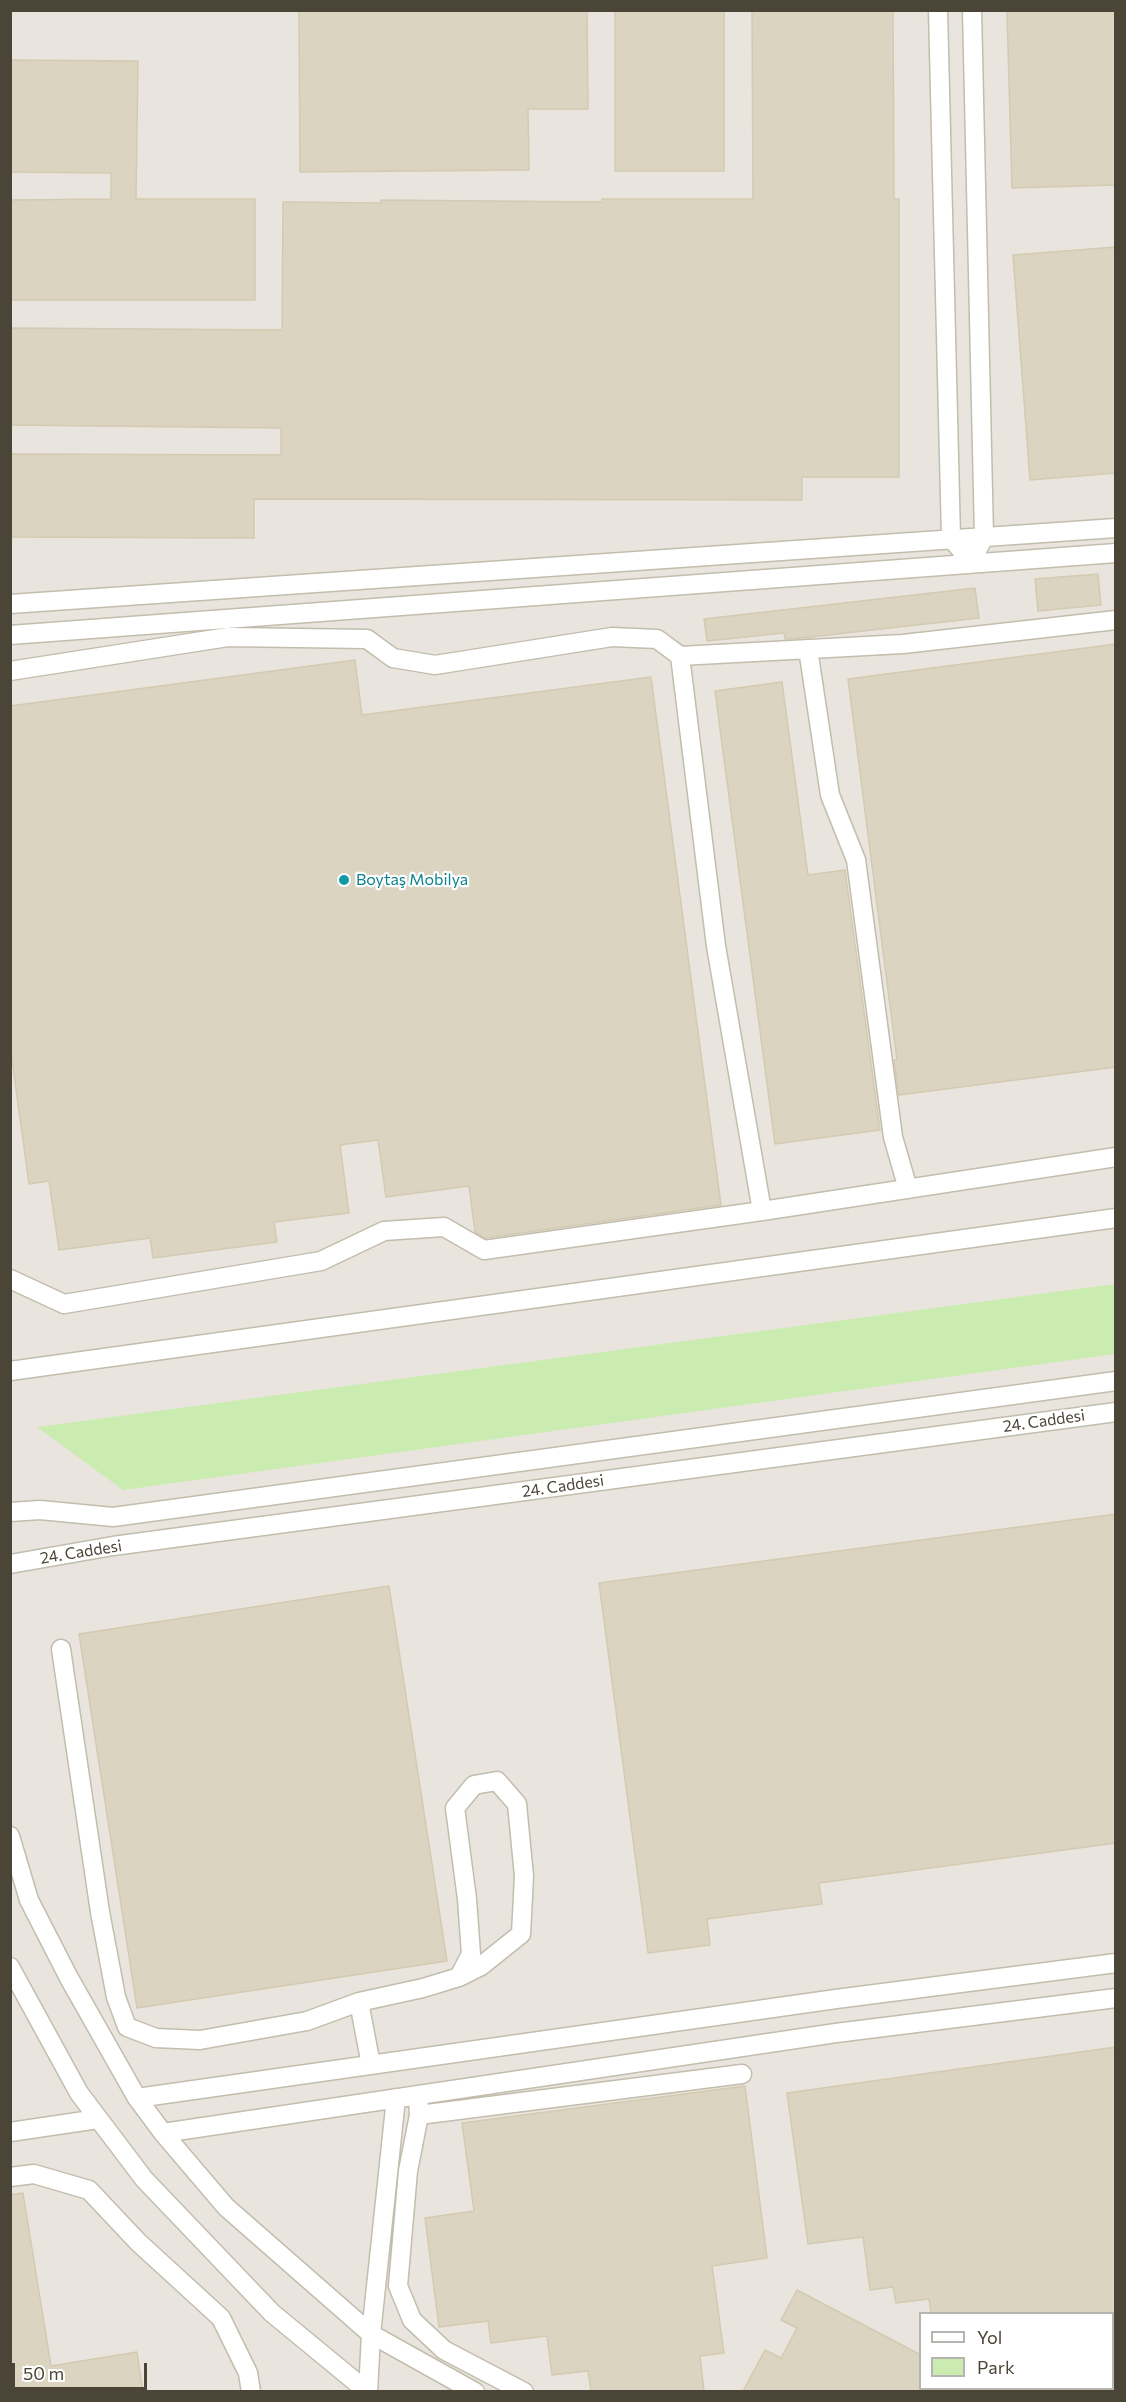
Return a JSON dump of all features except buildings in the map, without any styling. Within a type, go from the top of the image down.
[{"type":"street","points":[[938,10],[951,538],[971,562]]},
{"type":"street","points":[[971,562],[984,537],[972,10]]},
{"type":"street","points":[[10,603],[1116,528]]},
{"type":"street","points":[[10,635],[1116,553]]},
{"type":"street","points":[[10,671],[228,637],[367,639],[393,658],[435,665],[612,637],[657,639],[680,656],[903,644],[1116,620]]},
{"type":"street","points":[[808,649],[830,795],[856,860],[892,1137],[908,1189]]},
{"type":"street","points":[[680,656],[716,946],[762,1211]]},
{"type":"street","points":[[10,1279],[64,1304],[321,1261],[384,1231],[444,1227],[484,1250],[762,1211],[1116,1157]]},
{"type":"street","points":[[10,1371],[1116,1218]]},
{"type":"street","name":"24. Caddesi","points":[[10,1512],[40,1510],[113,1517],[1116,1381]]},
{"type":"street","name":"24. Caddesi","points":[[10,1564],[113,1546],[1116,1412]]},
{"type":"street","points":[[61,1648],[104,1934],[116,1997],[127,2027],[156,2038],[200,2040],[307,2022],[359,2002],[423,1988],[459,1977],[481,1966],[521,1934],[524,1876],[517,1804],[497,1781],[474,1785],[455,1808],[467,1899],[471,1954],[459,1977]]},
{"type":"street","points":[[10,1836],[29,1900],[69,1978],[137,2098],[163,2133],[226,2207],[371,2334],[474,2391]]},
{"type":"street","points":[[137,2098],[836,1999],[1116,1963]]},
{"type":"street","points":[[10,1967],[79,2093],[144,2179],[272,2313],[368,2391]]},
{"type":"street","points":[[163,2133],[836,2033],[1116,1998]]},
{"type":"street","points":[[359,2002],[371,2065]]},
{"type":"street","points":[[418,2115],[742,2074]]},
{"type":"street","points":[[418,2095],[418,2115],[408,2171],[398,2286],[412,2320],[444,2350],[524,2391]]},
{"type":"street","points":[[368,2391],[371,2334],[396,2098]]},
{"type":"street","points":[[10,2132],[98,2119]]},
{"type":"street","points":[[10,2177],[34,2174],[89,2190],[138,2242],[221,2318],[248,2373],[251,2391]]},
{"type":"shaded area","points":[[11,11],[1115,11],[1115,2391],[11,2392]]},
{"type":"green space","points":[[1115,1284],[1115,1354],[123,1490],[37,1427]]},
{"type":"place","name":"Boytaş Mobilya","points":[[344,880]]}]
